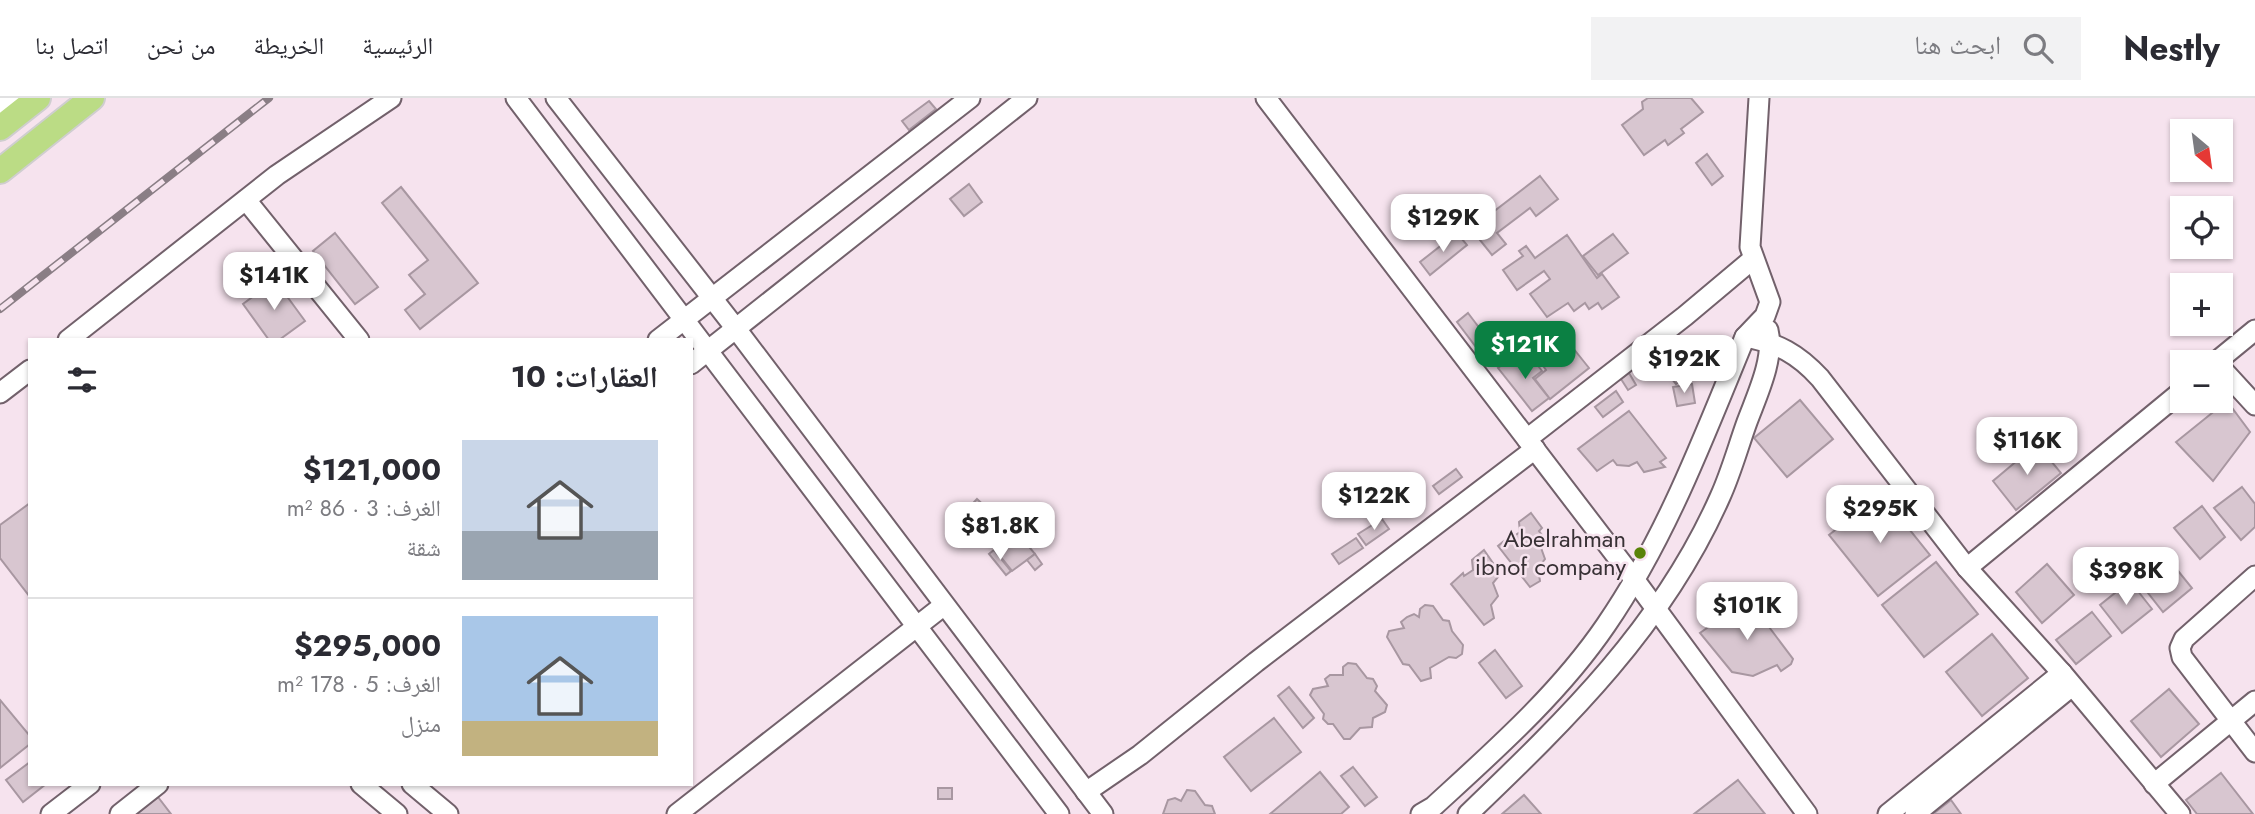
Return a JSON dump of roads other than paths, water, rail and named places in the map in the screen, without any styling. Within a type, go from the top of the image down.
[{"type":"main road","points":[[0,128],[38,98]]},
{"type":"main road","points":[[0,171],[92,98]]},
{"type":"street","points":[[0,108],[12,98]]},
{"type":"street","points":[[71,338],[246,200],[391,98]]},
{"type":"street","points":[[516,98],[1059,814]]},
{"type":"street","points":[[556,98],[737,330],[943,606],[1103,814]]},
{"type":"street","points":[[661,338],[970,98]]},
{"type":"street","points":[[693,362],[1027,98]]},
{"type":"street","points":[[1266,98],[1634,579],[1807,814]]},
{"type":"street","points":[[1468,814],[1581,705],[1656,610],[1720,497],[1757,393],[1771,342],[1765,316],[1770,296],[1753,259],[1750,236],[1759,98]]},
{"type":"street","points":[[246,200],[357,338]]},
{"type":"street","points":[[1086,792],[1146,751],[1531,444],[1753,259]]},
{"type":"street","points":[[1432,812],[1547,698],[1605,627],[1665,527],[1745,337],[1765,316]]},
{"type":"street","points":[[2231,350],[2255,330]]},
{"type":"street","points":[[1745,337],[1771,342],[1803,359],[1967,568],[2067,679],[2180,814]]},
{"type":"street","points":[[0,393],[28,372]]},
{"type":"street","points":[[2233,381],[2255,405]]},
{"type":"street","points":[[1967,568],[2170,401]]},
{"type":"street","points":[[2255,576],[2184,639],[2180,648],[2182,657],[2255,752]]},
{"type":"street","points":[[677,814],[943,606]]},
{"type":"street","points":[[1888,814],[2067,679]]},
{"type":"street","points":[[1915,814],[2067,679]]},
{"type":"street","points":[[2154,783],[2255,701]]},
{"type":"street","points":[[51,814],[87,786]]},
{"type":"street","points":[[120,814],[155,786]]},
{"type":"street","points":[[363,786],[397,814]]},
{"type":"street","points":[[414,786],[448,814]]},
{"type":"railway","points":[[0,309],[269,98]]},
{"type":"place","name":"Abelrahman ibnof company","points":[[1640,553]]}]
